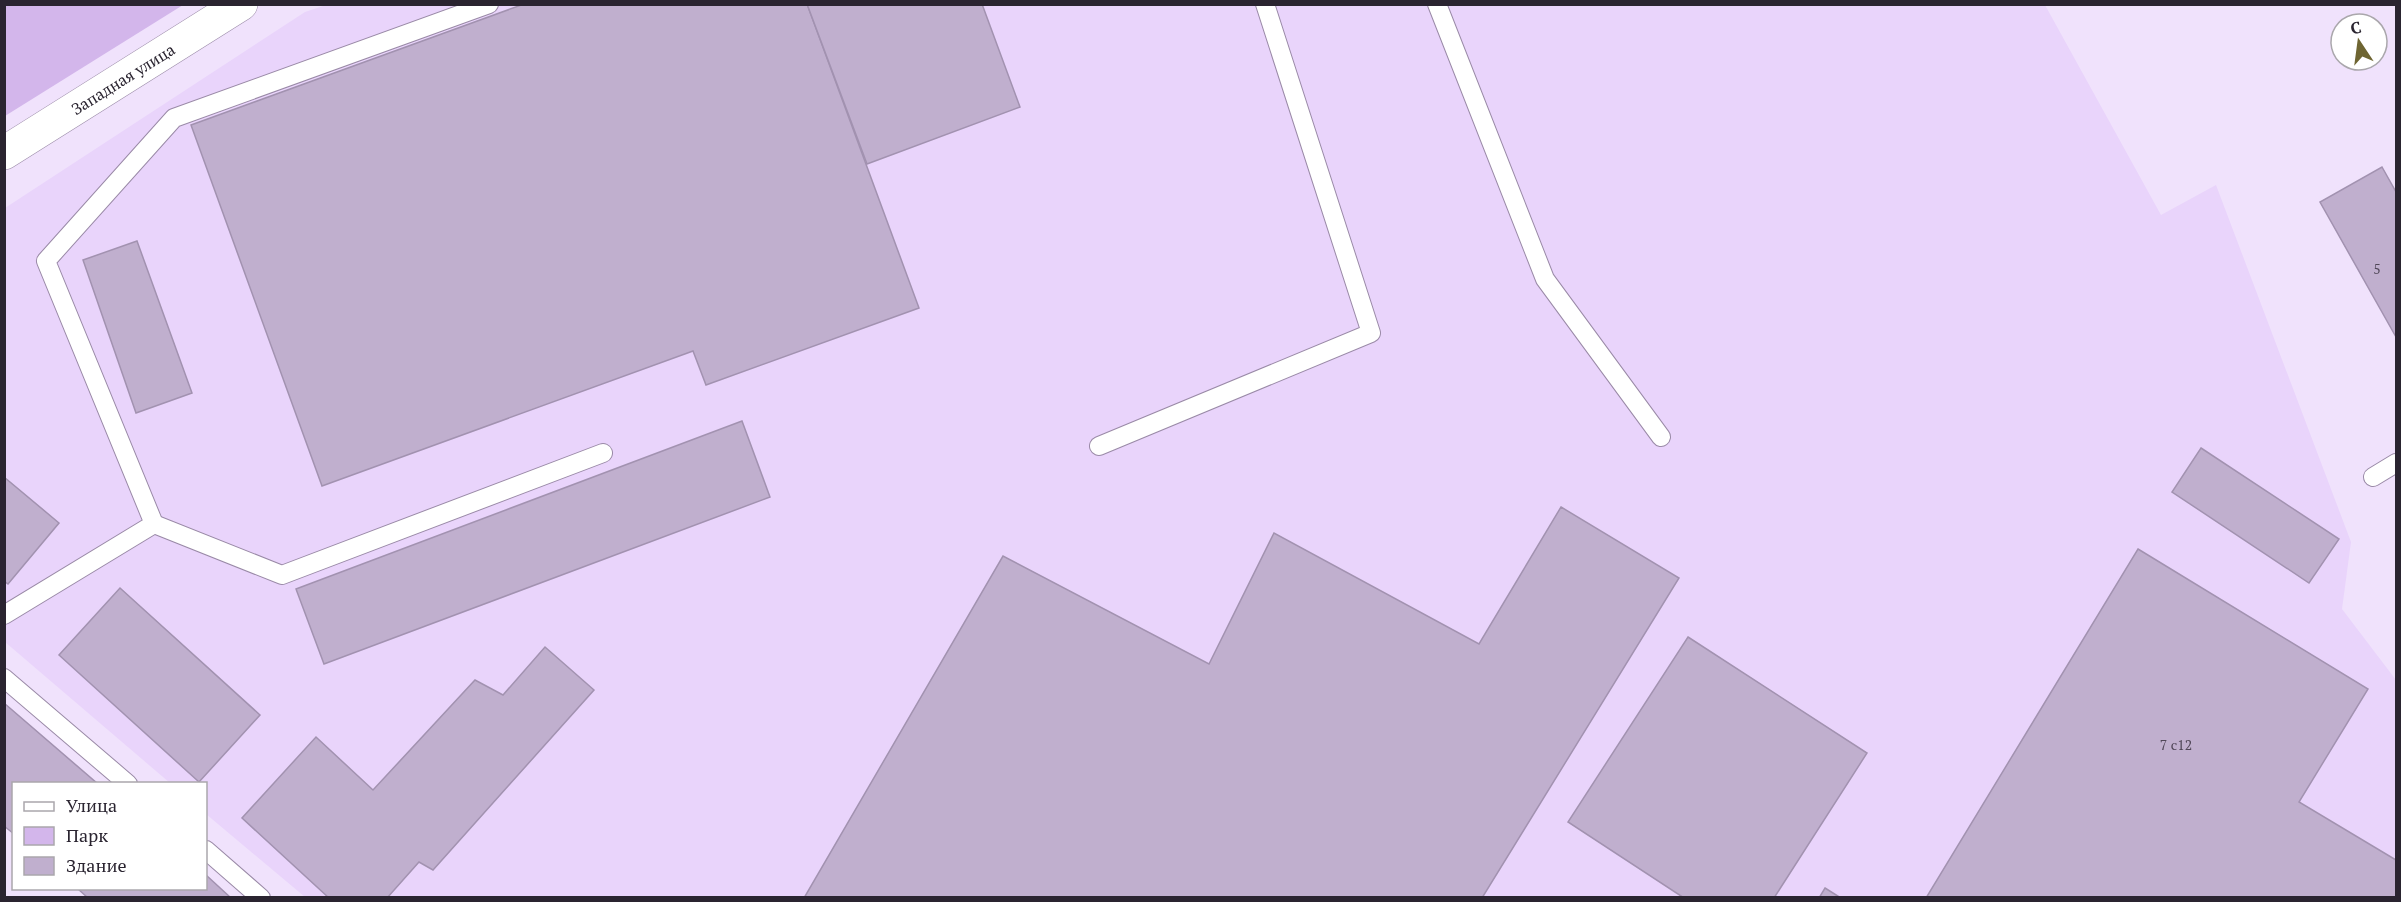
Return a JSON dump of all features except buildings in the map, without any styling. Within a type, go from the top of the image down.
[{"type":"street","name":"Западная улица","points":[[4,153],[242,4]]},
{"type":"lane","points":[[489,4],[174,118],[46,261],[153,524],[282,575],[603,453]]},
{"type":"lane","points":[[1099,446],[1371,333],[1265,4]]},
{"type":"lane","points":[[1437,4],[1545,279],[1661,437]]},
{"type":"lane","points":[[2373,477],[2397,463]]},
{"type":"lane","points":[[4,615],[153,524]]},
{"type":"lane","points":[[4,678],[127,782]]},
{"type":"lane","points":[[207,851],[261,897]]},
{"type":"shaded area","points":[[326,5],[2045,5],[2161,215],[2216,185],[2351,542],[2342,609],[2396,680],[2396,897],[305,897],[207,815],[207,782],[169,782],[5,642],[5,208],[305,12]]},
{"type":"green space","points":[[5,4],[183,4],[183,5],[5,116]]}]
